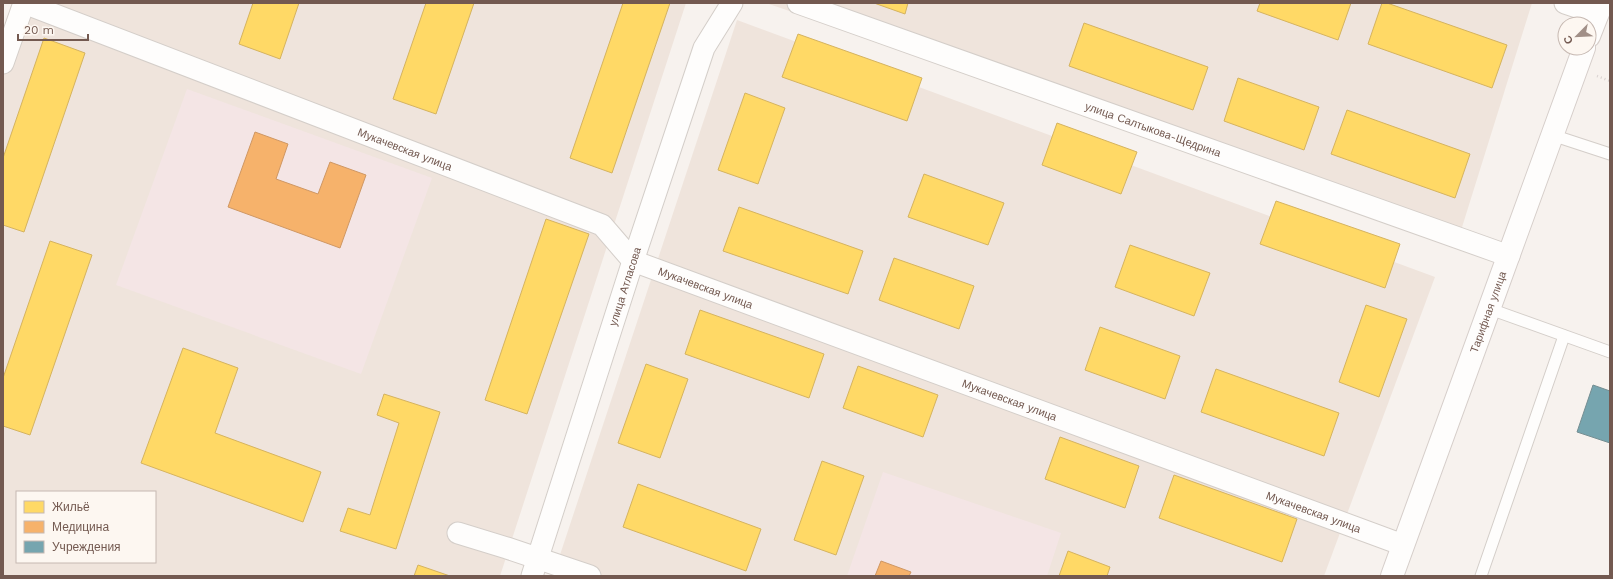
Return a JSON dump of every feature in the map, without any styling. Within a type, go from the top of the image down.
[{"type":"street","name":"Мукачевская улица","points":[[24,3],[602,225],[633,260],[1403,545]]},
{"type":"street","points":[[3,63],[24,3]]},
{"type":"street","name":"улица Атласова","points":[[535,567],[633,260],[704,48],[732,3]]},
{"type":"street","name":"улица Салтыкова-Щедрина","points":[[798,3],[1509,256]]},
{"type":"street","points":[[1565,3],[1600,9]]},
{"type":"street","name":"Тарифная улица","points":[[1392,576],[1581,56]]},
{"type":"street","points":[[458,533],[535,567],[590,576]]},
{"type":"lane","points":[[1552,135],[1610,154]]},
{"type":"lane","points":[[1490,309],[1610,352]]},
{"type":"lane","points":[[1481,576],[1564,336]]},
{"type":"shaded area","points":[[16,3],[686,3],[500,576],[3,576],[3,45]]},
{"type":"shaded area","points":[[766,3],[1532,3],[1458,240]]},
{"type":"shaded area","points":[[737,20],[1435,277],[1324,576],[553,576]]},
{"type":"shaded area","points":[[187,89],[432,178],[361,374],[116,285]]},
{"type":"shaded area","points":[[883,472],[1061,533],[1047,576],[847,576]]},
{"type":"building: Жильё","points":[[253,3],[299,3],[280,59],[239,44]]},
{"type":"building: Жильё","points":[[426,3],[474,3],[436,114],[393,99]]},
{"type":"building: Жильё","points":[[623,3],[670,3],[612,173],[570,158]]},
{"type":"building: Жильё","points":[[874,3],[908,3],[905,14]]},
{"type":"building: Жильё","points":[[1260,3],[1351,3],[1338,40],[1257,11]]},
{"type":"building: Жильё","points":[[1382,3],[1387,3],[1507,45],[1492,88],[1368,44]]},
{"type":"building: Жильё","points":[[1084,23],[1208,67],[1193,110],[1069,66]]},
{"type":"building: Жильё","points":[[798,34],[922,78],[907,121],[782,77]]},
{"type":"building: Жильё","points":[[44,38],[85,53],[24,232],[3,225],[3,158]]},
{"type":"building: Жильё","points":[[1238,78],[1319,107],[1304,150],[1224,121]]},
{"type":"building: Жильё","points":[[745,93],[785,108],[758,184],[718,170]]},
{"type":"building: Жильё","points":[[1347,110],[1470,154],[1455,198],[1331,154]]},
{"type":"building: Жильё","points":[[1057,123],[1137,152],[1121,194],[1042,165]]},
{"type":"building: Жильё","points":[[924,174],[1004,203],[988,245],[908,217]]},
{"type":"building: Жильё","points":[[1276,201],[1400,244],[1385,288],[1260,244]]},
{"type":"building: Жильё","points":[[739,207],[863,251],[848,294],[723,251]]},
{"type":"building: Жильё","points":[[546,219],[589,234],[527,414],[485,400]]},
{"type":"building: Жильё","points":[[50,241],[92,255],[30,435],[3,426],[3,378]]},
{"type":"building: Жильё","points":[[1130,245],[1210,273],[1194,316],[1115,287]]},
{"type":"building: Жильё","points":[[894,258],[974,286],[959,329],[879,300]]},
{"type":"building: Жильё","points":[[1366,305],[1407,319],[1379,397],[1339,382]]},
{"type":"building: Жильё","points":[[700,310],[824,354],[809,398],[685,354]]},
{"type":"building: Жильё","points":[[1100,327],[1180,356],[1165,399],[1085,370]]},
{"type":"building: Жильё","points":[[183,348],[238,368],[215,433],[321,472],[303,522],[141,463]]},
{"type":"building: Жильё","points":[[646,364],[688,379],[660,458],[618,443]]},
{"type":"building: Жильё","points":[[858,366],[938,395],[923,437],[843,408]]},
{"type":"building: Жильё","points":[[1216,369],[1339,413],[1324,456],[1201,412]]},
{"type":"building: Жильё","points":[[384,394],[440,412],[396,549],[340,531],[348,508],[370,515],[399,423],[377,415]]},
{"type":"building: Жильё","points":[[1060,437],[1139,466],[1125,508],[1045,479]]},
{"type":"building: Жильё","points":[[822,461],[864,476],[836,555],[794,540]]},
{"type":"building: Жильё","points":[[1174,475],[1297,519],[1282,562],[1159,518]]},
{"type":"building: Жильё","points":[[638,484],[761,529],[746,571],[623,527]]},
{"type":"building: Жильё","points":[[1068,551],[1110,567],[1107,576],[1059,576]]},
{"type":"building: Жильё","points":[[418,565],[450,576],[414,576]]},
{"type":"building: Медицина","points":[[255,132],[288,144],[276,179],[318,194],[330,162],[366,175],[340,248],[228,207]]},
{"type":"building: Медицина","points":[[881,561],[911,572],[909,576],[875,576]]},
{"type":"building: Учреждения","points":[[1593,385],[1610,391],[1610,443],[1577,432]]}]
